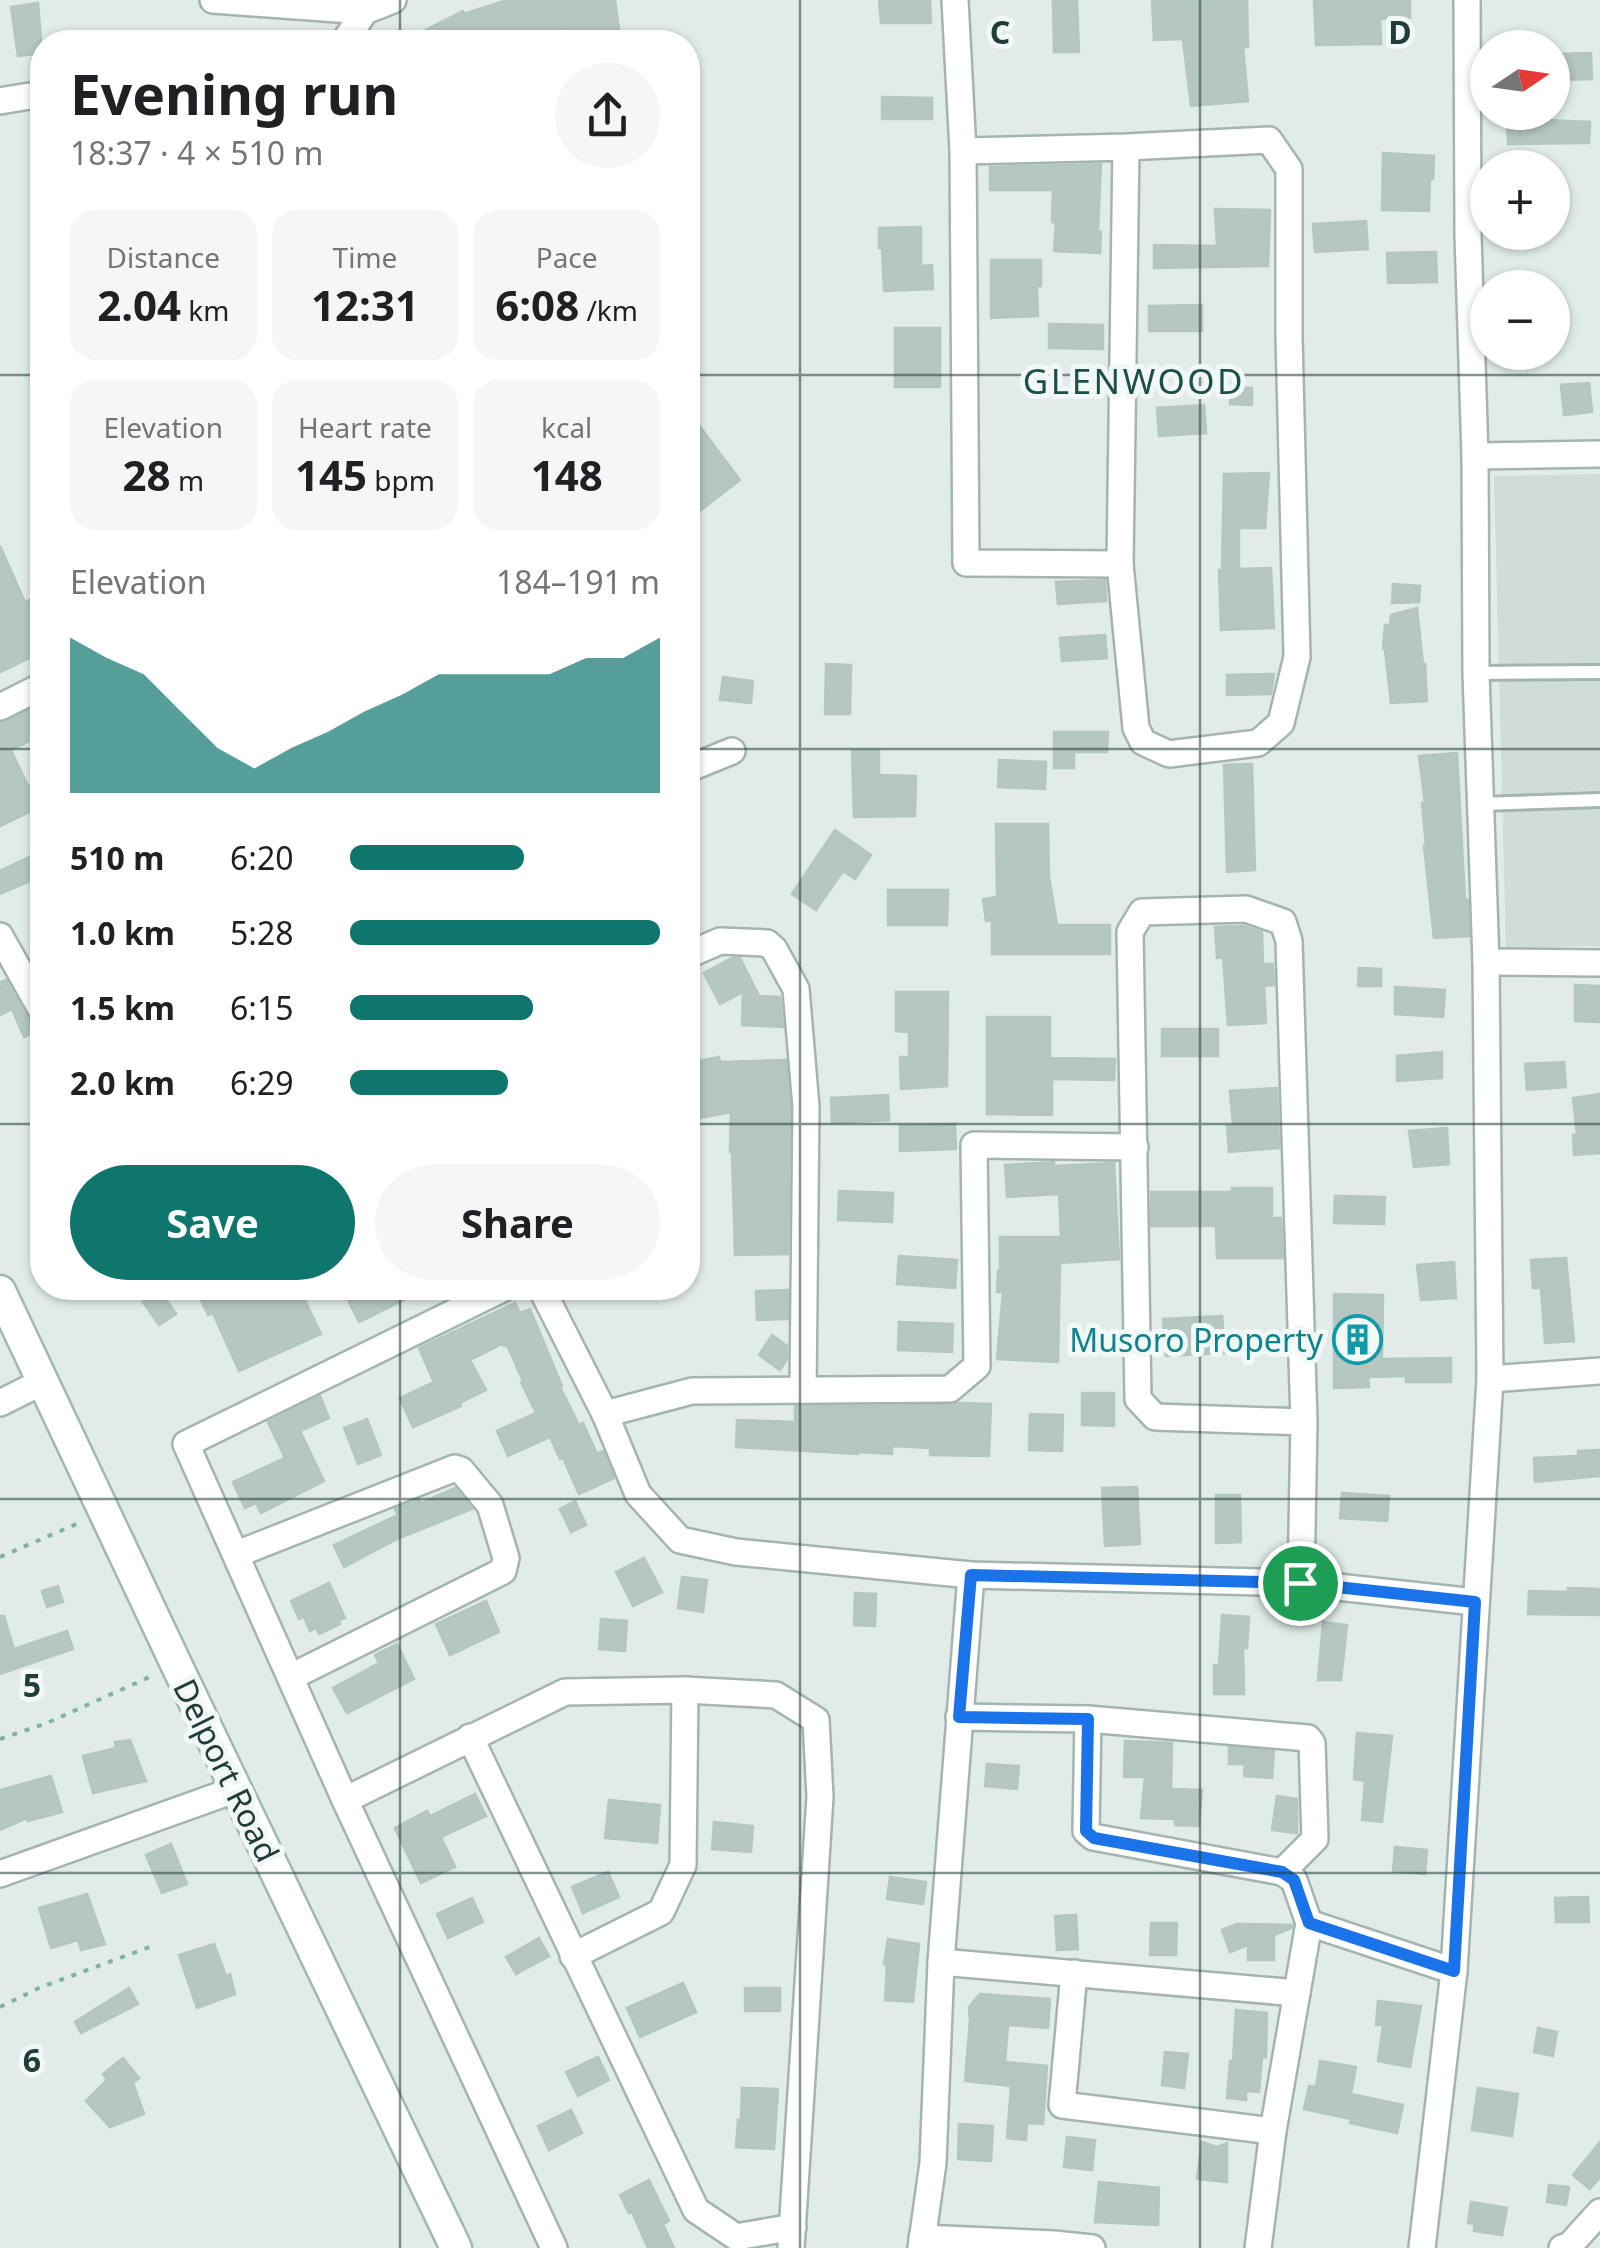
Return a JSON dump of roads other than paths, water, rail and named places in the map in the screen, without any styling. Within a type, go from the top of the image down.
[{"type":"main road","name":"Delport Road","points":[[0,1291],[456,2248]]},
{"type":"street","points":[[213,0],[366,11],[393,0]]},
{"type":"street","points":[[955,0],[963,151],[966,564],[1120,564]]},
{"type":"street","points":[[1422,2248],[1454,1971],[1490,1378],[1486,962],[1468,235],[1468,0]]},
{"type":"street","points":[[353,30],[366,11]]},
{"type":"street","points":[[0,101],[30,96]]},
{"type":"street","points":[[963,151],[1269,140],[1289,169],[1297,658],[1281,723],[1258,743],[1169,754],[1144,742],[1136,728],[1120,564],[1126,147]]},
{"type":"street","points":[[1475,456],[1600,454]]},
{"type":"street","points":[[0,708],[30,692]]},
{"type":"street","points":[[700,763],[732,750]]},
{"type":"street","points":[[1300,1583],[1304,1422],[1289,941],[1283,922],[1246,909],[1142,912],[1130,932],[1138,1399],[1155,1417],[1304,1422]]},
{"type":"street","points":[[700,950],[720,941],[767,943],[796,988],[806,1107],[803,1390]]},
{"type":"street","points":[[3,949],[30,992]]},
{"type":"street","points":[[1486,962],[1600,963]]},
{"type":"street","points":[[605,1414],[692,1392],[950,1390],[978,1366],[974,1145],[1135,1147]]},
{"type":"street","points":[[480,1300],[186,1444],[345,1800],[554,2248]]},
{"type":"street","points":[[548,1300],[605,1414],[638,1494],[680,1540],[736,1552],[971,1575],[1300,1583],[1475,1602]]},
{"type":"street","points":[[1490,1378],[1600,1371]]},
{"type":"street","points":[[0,1403],[44,1381]]},
{"type":"street","points":[[237,1554],[454,1468],[461,1470],[490,1504],[506,1558],[503,1571],[290,1678]]},
{"type":"street","points":[[971,1575],[942,1962],[932,2163],[922,2243],[1092,2248]]},
{"type":"street","points":[[345,1800],[470,1737],[565,1692],[685,1690],[776,1695],[816,1720],[820,1796],[792,2238],[736,2236],[696,2210],[470,1737]]},
{"type":"street","points":[[573,1956],[661,1912],[684,1865],[685,1690]]},
{"type":"street","points":[[959,1717],[1088,1719],[1308,1738],[1312,1742],[1316,1838],[1282,1872]]},
{"type":"street","points":[[1088,1719],[1086,1831],[1094,1838],[1282,1872],[1294,1880],[1309,1923],[1273,2131],[1258,2248]]},
{"type":"street","points":[[0,1874],[237,1789]]},
{"type":"street","points":[[1309,1923],[1454,1971]]},
{"type":"street","points":[[942,1962],[1298,1993]]},
{"type":"street","points":[[1074,1974],[1062,2104],[1273,2131]]},
{"type":"street","points":[[1562,2248],[1600,2212]]},
{"type":"lane","points":[[1476,673],[1600,672]]},
{"type":"lane","points":[[1480,804],[1600,800]]},
{"type":"place","name":"Musoro Property","points":[[1358,1339]]},
{"type":"district","name":"GLENWOOD","points":[[1134,380]]}]
